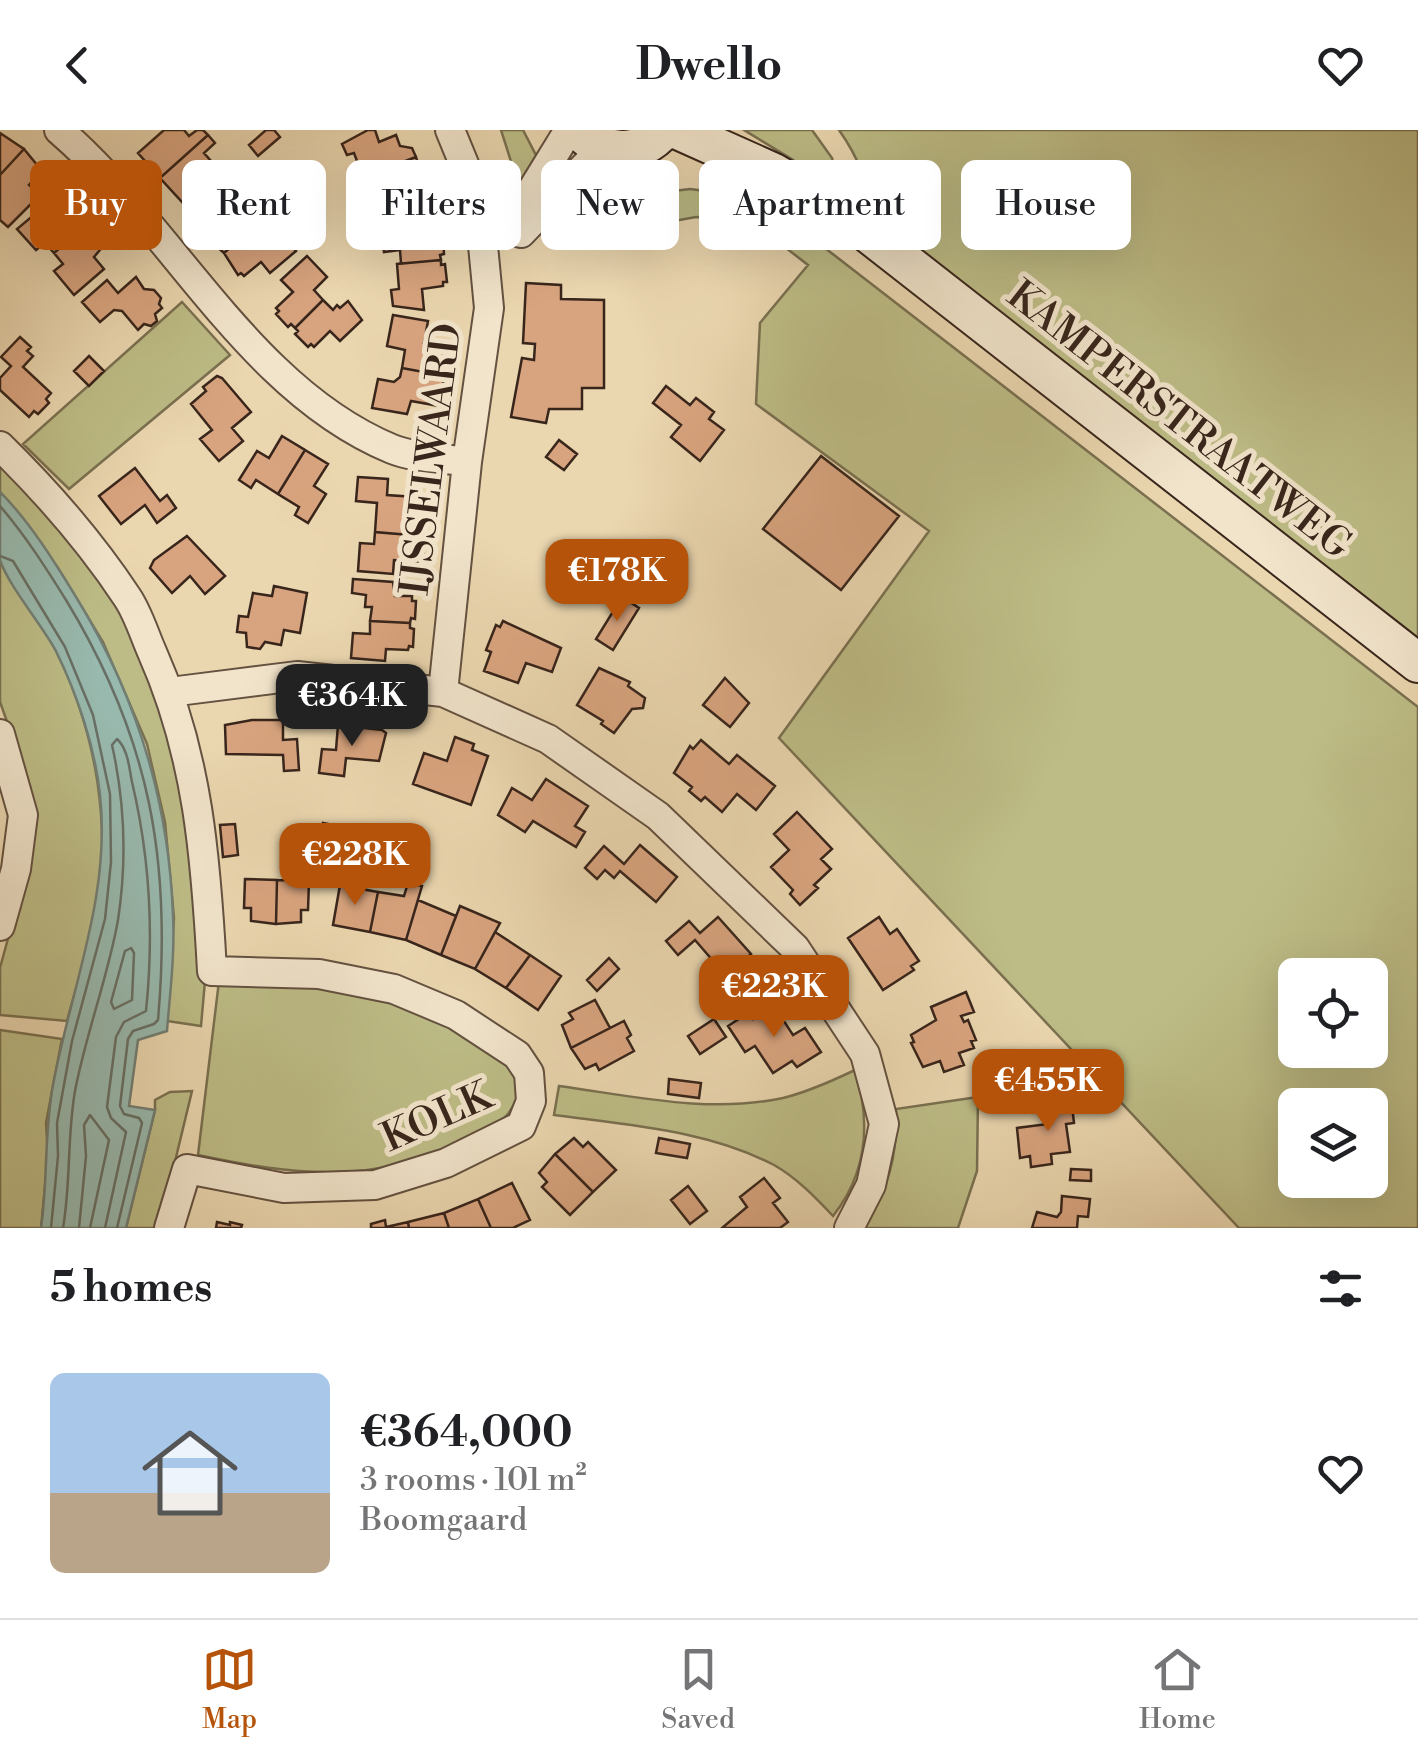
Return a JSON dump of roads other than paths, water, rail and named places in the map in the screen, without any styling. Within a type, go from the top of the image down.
[{"type":"main road","points":[[594,140],[642,146],[663,130]]},
{"type":"main road","name":"KAMPERSTRAATWEG","points":[[678,130],[772,172],[866,230],[1418,663]]},
{"type":"street","points":[[58,130],[94,160],[273,369],[324,411],[394,450],[468,462]]},
{"type":"street","name":"IJSSELWAARD","points":[[450,130],[462,160]]},
{"type":"street","points":[[521,204],[530,196],[569,130]]},
{"type":"street","points":[[521,233],[589,162],[594,140]]},
{"type":"street","name":"IJSSELWAARD","points":[[443,692],[493,250]]},
{"type":"street","points":[[0,446],[54,499],[129,600],[170,692],[296,676],[443,692],[548,739],[658,816],[795,948],[864,1054],[884,1124],[871,1184],[848,1228]]},
{"type":"street","name":"KOLK","points":[[170,692],[194,774],[208,881],[212,971],[319,974],[394,989],[456,1015],[517,1055],[530,1073],[531,1101],[521,1126],[446,1162],[375,1186],[284,1188],[187,1170],[170,1228]]},
{"type":"street","points":[[0,734],[23,815],[16,868],[0,926]]},
{"type":"water","points":[[0,492],[50,556],[98,634],[146,750],[165,832],[173,930],[167,1031],[138,1040],[129,1106],[155,1110],[126,1228],[41,1228],[53,1085],[100,869],[100,795],[89,740],[64,668],[0,560]]}]
